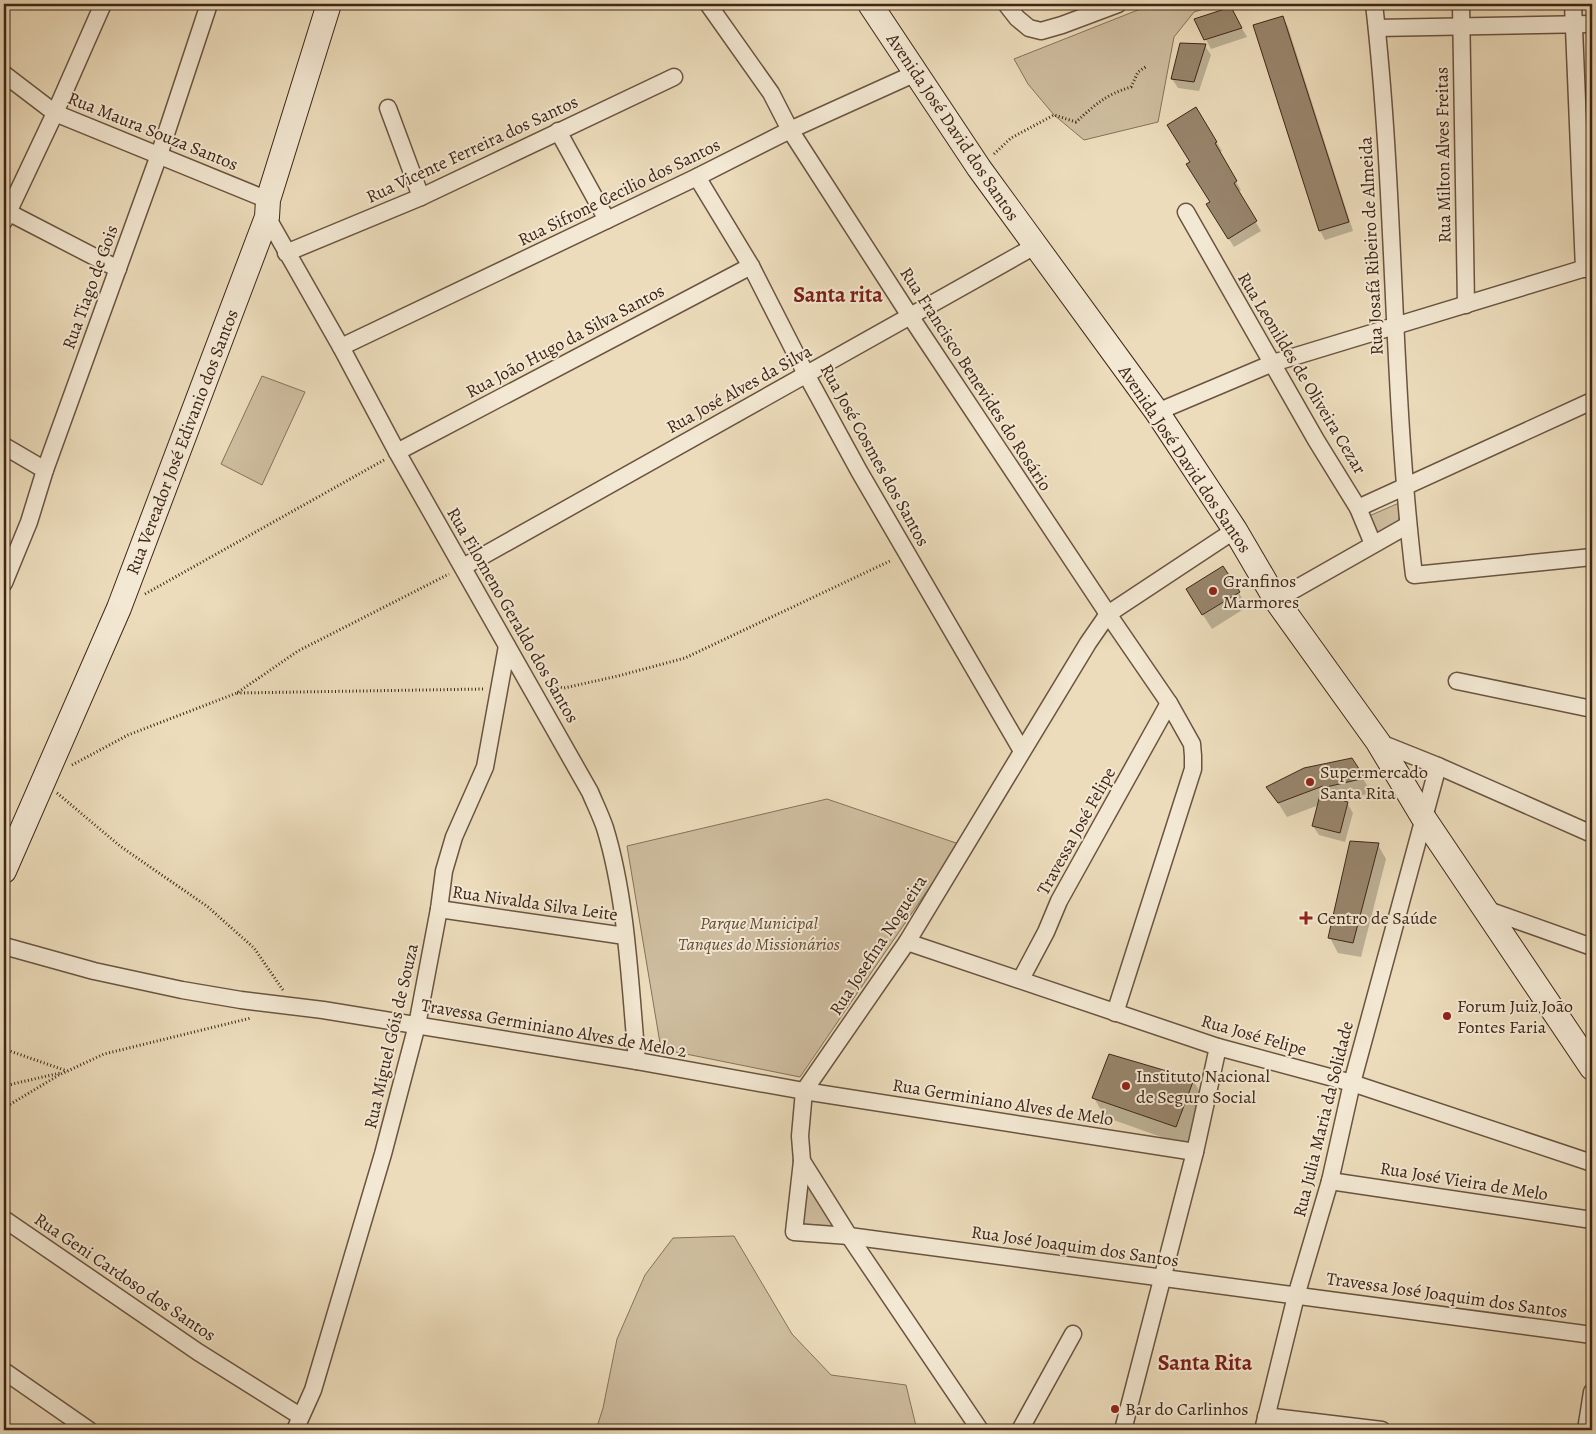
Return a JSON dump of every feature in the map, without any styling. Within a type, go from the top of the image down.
[{"type":"main road","name":"Rua Vereador José Edivanio dos Santos","points":[[4,871],[119,608],[268,209],[329,4]]},
{"type":"main road","name":"Avenida José David dos Santos","points":[[874,5],[916,73],[979,168],[1034,246],[1157,412],[1235,530],[1276,600],[1378,742],[1423,817],[1485,909],[1590,1057]]},
{"type":"street","points":[[103,4],[55,113],[5,214],[118,269]]},
{"type":"street","name":"Rua Tiago de Gois","points":[[4,583],[29,522],[45,470],[159,155],[209,4]]},
{"type":"street","name":"Rua Francisco Benevides do Rosário","points":[[708,4],[771,93],[790,130],[910,316],[1169,703],[1192,744],[1192,770],[1189,781],[1115,1013]]},
{"type":"street","points":[[1006,4],[1017,18],[1029,28],[1041,31],[1118,4]]},
{"type":"street","name":"Rua Josafá Ribeiro de Almeida","points":[[1374,4],[1382,92],[1408,525],[1414,575],[1592,557]]},
{"type":"street","name":"Rua Milton Alves Freitas","points":[[1461,4],[1466,305]]},
{"type":"street","points":[[1157,412],[1273,363],[1588,267],[1573,4]]},
{"type":"street","points":[[1377,28],[1592,24]]},
{"type":"street","name":"Rua Sifrone Cecilio dos Santos","points":[[341,347],[697,177],[790,130],[916,73]]},
{"type":"street","name":"Rua Maura Souza Santos","points":[[4,74],[55,113],[159,155],[268,209]]},
{"type":"street","name":"Rua Vicente Ferreira dos Santos","points":[[286,253],[421,197],[674,76]]},
{"type":"street","points":[[388,108],[421,197]]},
{"type":"street","points":[[558,132],[607,220]]},
{"type":"street","name":"Rua José Cosmes dos Santos","points":[[697,177],[750,266],[806,374],[906,553],[1022,751]]},
{"type":"street","name":"Rua Filomeno Geraldo dos Santos","points":[[268,209],[286,253],[341,347],[462,567],[590,792],[604,827],[614,865],[625,936],[637,1061]]},
{"type":"street","name":"Rua Leonildes de Oliveira Cezar","points":[[1186,212],[1316,440],[1358,508],[1374,544]]},
{"type":"street","name":"Rua José Alves da Silva","points":[[462,567],[1034,246]]},
{"type":"street","name":"Rua João Hugo da Silva Santos","points":[[398,452],[750,266]]},
{"type":"street","points":[[1358,508],[1592,401]]},
{"type":"street","points":[[4,446],[45,470]]},
{"type":"street","points":[[1276,600],[1408,525]]},
{"type":"street","name":"Rua Josefina Nogueira","points":[[980,1430],[849,1236],[802,1161],[800,1136],[804,1092],[907,942],[1088,643],[1108,614],[1235,530]]},
{"type":"street","name":"Rua Miguel Góis de Souza","points":[[297,1423],[313,1390],[384,1154],[417,1025],[439,910],[444,871],[450,850],[485,766],[507,646]]},
{"type":"street","points":[[1457,681],[1592,709]]},
{"type":"street","name":"Travessa José Felipe","points":[[1021,979],[1046,932],[1059,902],[1169,703]]},
{"type":"street","points":[[1378,742],[1438,766],[1592,834]]},
{"type":"street","name":"Rua Julia Maria da Solidade","points":[[1264,1423],[1296,1296],[1330,1181],[1352,1083],[1438,766]]},
{"type":"street","points":[[1485,909],[1592,947]]},
{"type":"street","name":"Rua Nivalda Silva Leite","points":[[439,910],[625,936]]},
{"type":"street","name":"Rua José Felipe","points":[[907,942],[1218,1047],[1352,1083],[1592,1163]]},
{"type":"street","name":"Travessa Germiniano Alves de Melo 2","points":[[4,946],[94,971],[182,990],[241,1000],[323,1010],[637,1061],[804,1092]]},
{"type":"street","points":[[1123,1430],[1195,1152],[1218,1047]]},
{"type":"street","name":"Rua Germiniano Alves de Melo","points":[[804,1092],[1195,1152]]},
{"type":"street","name":"Rua José Joaquim dos Santos","points":[[802,1161],[794,1232],[849,1236],[1296,1296]]},
{"type":"street","name":"Rua José Vieira de Melo","points":[[1330,1181],[1592,1220]]},
{"type":"street","name":"Rua Geni Cardoso dos Santos","points":[[4,1219],[224,1369],[297,1423]]},
{"type":"street","name":"Travessa José Joaquim dos Santos","points":[[1296,1296],[1592,1335]]},
{"type":"street","points":[[1020,1430],[1073,1334]]},
{"type":"street","points":[[4,1371],[89,1430]]},
{"type":"street","points":[[1586,1430],[1592,1392]]},
{"type":"street","points":[[1264,1423],[1382,1430]]},
{"type":"path","points":[[979,168],[1011,138],[1054,115],[1076,122],[1100,100],[1131,87],[1138,72],[1147,66]]},
{"type":"path","points":[[119,608],[398,452]]},
{"type":"path","points":[[529,682],[564,688],[685,658],[906,553]]},
{"type":"path","points":[[70,766],[128,735],[237,694],[298,651],[462,567]]},
{"type":"path","points":[[237,694],[499,688]]},
{"type":"path","points":[[36,799],[57,793],[120,846],[208,907],[254,948],[284,991]]},
{"type":"path","points":[[4,1108],[68,1071],[104,1054],[259,1016]]},
{"type":"path","points":[[4,1049],[68,1071]]},
{"type":"path","points":[[4,1086],[68,1071]]},
{"type":"green space","points":[[1153,4],[1220,4],[1194,12],[1174,37],[1158,122],[1084,140],[1054,115],[1028,84],[1014,59]]},
{"type":"green space","points":[[262,376],[305,392],[262,485],[221,464]]},
{"type":"green space","points":[[1399,503],[1399,526],[1379,537],[1369,516]]},
{"type":"green space","name":"Parque Municipal Tanques do Missionários","points":[[827,799],[959,844],[800,1077],[661,1049],[627,846]]},
{"type":"green space","points":[[808,1182],[841,1227],[803,1224]]},
{"type":"green space","points":[[734,1236],[792,1334],[831,1375],[906,1385],[916,1426],[911,1430],[596,1430],[603,1408],[617,1339],[645,1275],[673,1238]]},
{"type":"building","points":[[1231,7],[1242,28],[1204,40],[1194,19]]},
{"type":"building","points":[[1283,16],[1349,222],[1319,231],[1253,25]]},
{"type":"building","points":[[1180,43],[1206,44],[1194,82],[1171,79]]},
{"type":"building","points":[[1196,107],[1237,181],[1234,183],[1257,221],[1228,239],[1206,204],[1210,202],[1186,164],[1190,162],[1167,125]]},
{"type":"building","name":"Granfinos Marmores","points":[[1223,566],[1240,592],[1202,615],[1186,589]]},
{"type":"building","name":"Supermercado Santa Rita","points":[[1352,758],[1365,778],[1322,788],[1323,786],[1278,803],[1266,787],[1304,768]]},
{"type":"building","points":[[1320,795],[1348,802],[1340,833],[1312,826]]},
{"type":"building","points":[[1350,841],[1379,843],[1353,943],[1328,938]]},
{"type":"building","points":[[1109,1054],[1194,1079],[1176,1127],[1092,1098]]},
{"type":"place","name":"Granfinos Marmores","points":[[1213,591]]},
{"type":"place","name":"Supermercado Santa Rita","points":[[1310,782]]},
{"type":"place","name":"Centro de Saúde","points":[[1306,918]]},
{"type":"place","name":"Forum Juiz João Fontes Faria","points":[[1447,1016]]},
{"type":"place","name":"Instituto Nacional de Seguro Social","points":[[1126,1086]]},
{"type":"place","name":"Bar do Carlinhos","points":[[1115,1409]]},
{"type":"district","name":"Santa rita","points":[[838,295]]},
{"type":"district","name":"Santa Rita","points":[[1205,1363]]}]
